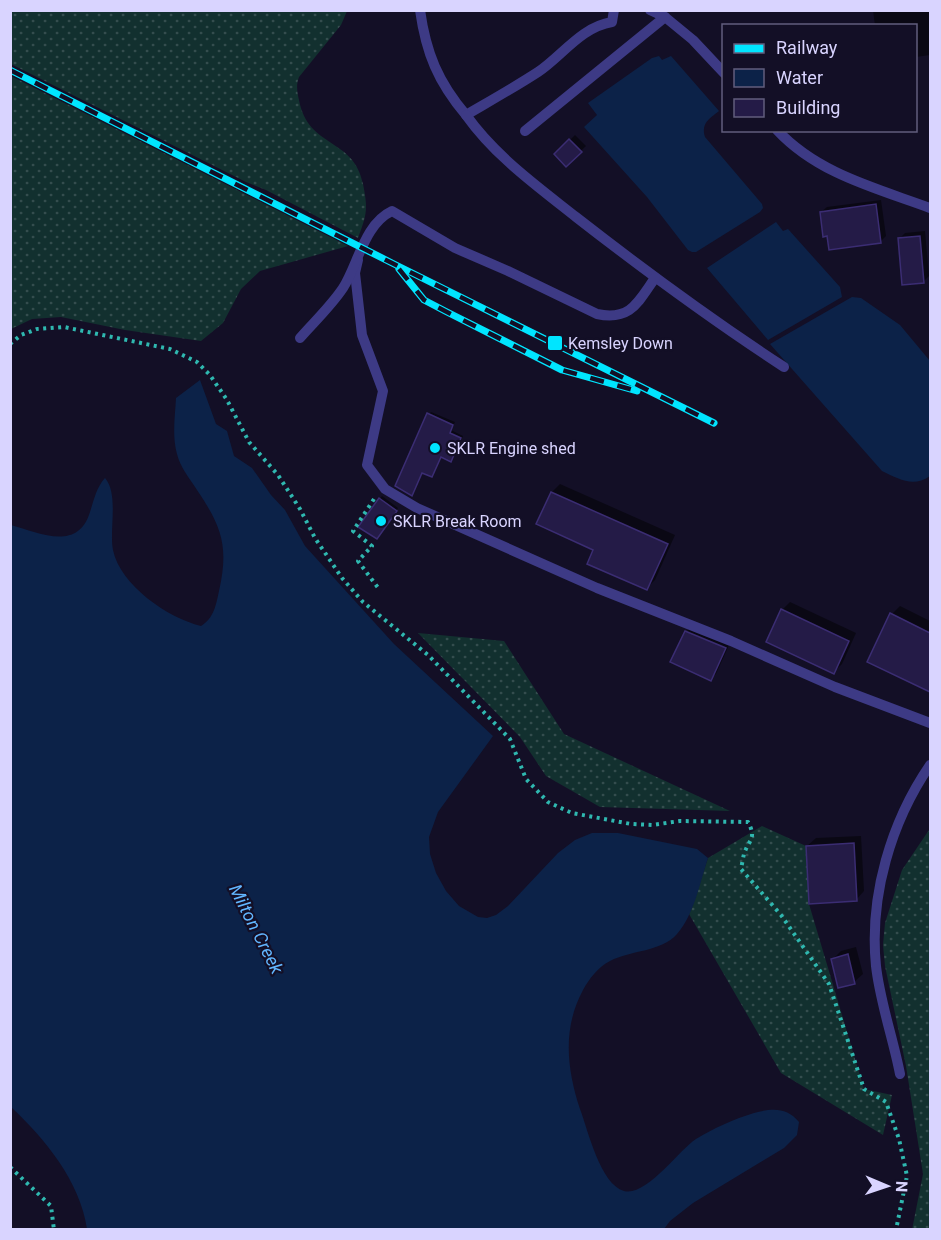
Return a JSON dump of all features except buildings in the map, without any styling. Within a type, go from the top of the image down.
[{"type":"lane","points":[[420,10],[425,40],[434,69],[444,87],[489,143],[521,173],[656,278],[701,312],[784,367]]},
{"type":"lane","points":[[466,116],[538,72],[573,42],[602,25],[612,22],[614,10]]},
{"type":"lane","points":[[650,10],[665,17],[693,40],[722,72]]},
{"type":"lane","points":[[525,131],[665,17]]},
{"type":"lane","points":[[779,132],[798,151],[833,172],[930,208]]},
{"type":"lane","points":[[656,278],[631,310],[613,316],[597,314],[455,248],[394,212],[389,213],[375,226],[364,243],[355,273],[362,335],[383,391],[367,465],[382,486],[417,508],[597,588],[731,641],[835,687],[930,723]]},
{"type":"lane","points":[[300,338],[341,290],[358,260]]},
{"type":"lane","points":[[900,1074],[876,968],[879,886],[889,849],[930,765]]},
{"type":"path","points":[[10,344],[21,335],[37,328],[64,327],[170,349],[197,362],[210,375],[227,400],[249,442],[278,475],[315,538],[342,578],[363,602],[428,655],[510,739],[526,779],[548,802],[572,813],[631,824],[652,825],[680,821],[748,822],[753,831],[741,869],[781,915],[829,984],[864,1089],[886,1102],[899,1139],[907,1176],[896,1230]]},
{"type":"path","points":[[379,589],[358,561],[372,546],[353,531],[382,486]]},
{"type":"path","points":[[10,1167],[51,1206],[54,1230]]},
{"type":"green space","points":[[10,11],[347,11],[341,25],[299,77],[297,88],[304,116],[312,127],[350,158],[358,169],[366,206],[358,238],[11,64]]},
{"type":"green space","points":[[11,76],[348,246],[260,271],[241,289],[223,323],[201,341],[125,330],[61,317],[32,319],[11,329]]},
{"type":"green space","points":[[418,633],[504,641],[564,734],[730,811],[600,807],[546,776],[520,737]]},
{"type":"green space","points":[[762,826],[806,846],[809,904],[864,1089],[892,1095],[883,1135],[781,1073],[689,914],[708,858]]},
{"type":"green space","points":[[929,830],[930,1229],[912,1230],[923,1174],[906,1066],[885,966],[883,945],[885,923],[902,870]]},
{"type":"water","points":[[659,56],[662,60],[671,56],[719,111],[705,125],[705,137],[763,208],[696,252],[688,250],[647,197],[584,127],[597,115],[588,103],[652,58]]},
{"type":"water","points":[[776,222],[783,231],[788,229],[840,287],[842,297],[768,340],[707,268]]},
{"type":"water","points":[[852,297],[861,298],[900,325],[930,361],[930,476],[924,480],[906,481],[882,471],[770,344]]},
{"type":"water","name":"Milton Creek","points":[[200,380],[216,424],[227,431],[234,456],[252,468],[285,510],[305,546],[394,644],[493,736],[438,812],[429,837],[430,854],[436,873],[446,891],[459,906],[478,917],[487,918],[496,915],[508,906],[558,853],[575,840],[592,833],[618,833],[697,849],[708,858],[692,908],[677,934],[654,948],[618,957],[606,964],[588,982],[576,1005],[569,1034],[570,1064],[576,1094],[591,1142],[608,1178],[624,1191],[633,1191],[652,1180],[696,1139],[732,1121],[754,1113],[779,1110],[799,1122],[797,1135],[784,1148],[693,1203],[670,1221],[664,1229],[87,1229],[77,1194],[69,1178],[48,1147],[11,1107],[11,525],[45,535],[67,536],[77,532],[84,524],[97,490],[105,478],[112,493],[113,550],[117,563],[125,576],[160,608],[188,622],[201,626],[205,623],[212,615],[215,606],[222,576],[223,549],[218,527],[206,503],[180,464],[174,433],[176,398]]},
{"type":"railway","points":[[10,70],[714,423]]},
{"type":"railway","points":[[399,269],[424,300],[445,311],[562,370],[637,391]]},
{"type":"place","name":"Kemsley Down","points":[[555,343]]},
{"type":"place","name":"SKLR Engine shed","points":[[435,448]]},
{"type":"place","name":"SKLR Break Room","points":[[381,521]]}]
